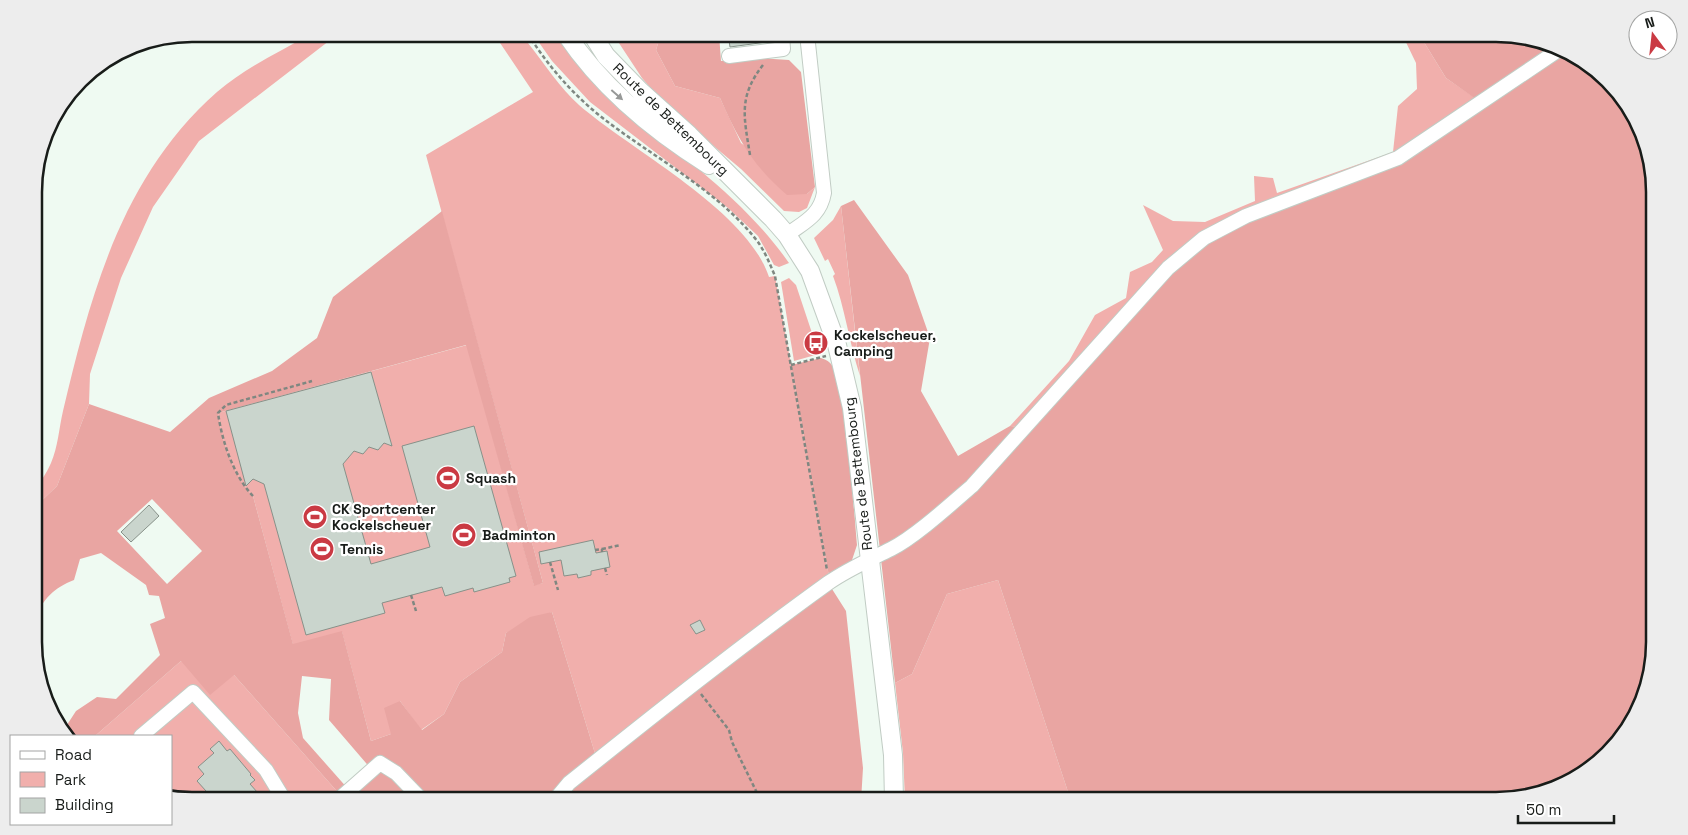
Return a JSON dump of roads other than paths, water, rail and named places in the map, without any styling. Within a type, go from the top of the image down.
[{"type":"main road","name":"Route de Bettembourg","points":[[572,43],[584,60],[607,86],[679,146],[733,179]]},
{"type":"main road","name":"Route de Bettembourg","points":[[598,43],[606,56],[640,91],[689,135],[786,235],[810,271],[840,353],[852,408],[868,558],[893,756],[894,792]]},
{"type":"street","points":[[728,56],[783,50],[783,43]]},
{"type":"street","points":[[786,235],[814,215],[822,205],[824,193],[808,43]]},
{"type":"street","points":[[561,792],[569,782],[693,684],[830,582],[868,558],[892,549],[948,507],[972,486],[1162,275],[1204,238],[1246,216],[1398,158],[1553,54]]},
{"type":"street","points":[[142,735],[193,692],[266,770],[277,792]]},
{"type":"street","points":[[347,792],[380,763],[396,773],[414,792]]},
{"type":"place","name":"Kockelscheuer, Camping","points":[[816,343]]},
{"type":"place","name":"Squash","points":[[448,478]]},
{"type":"place","name":"CK Sportcenter Kockelscheuer","points":[[315,517]]},
{"type":"place","name":"Badminton","points":[[464,535]]},
{"type":"place","name":"Tennis","points":[[322,549]]}]
